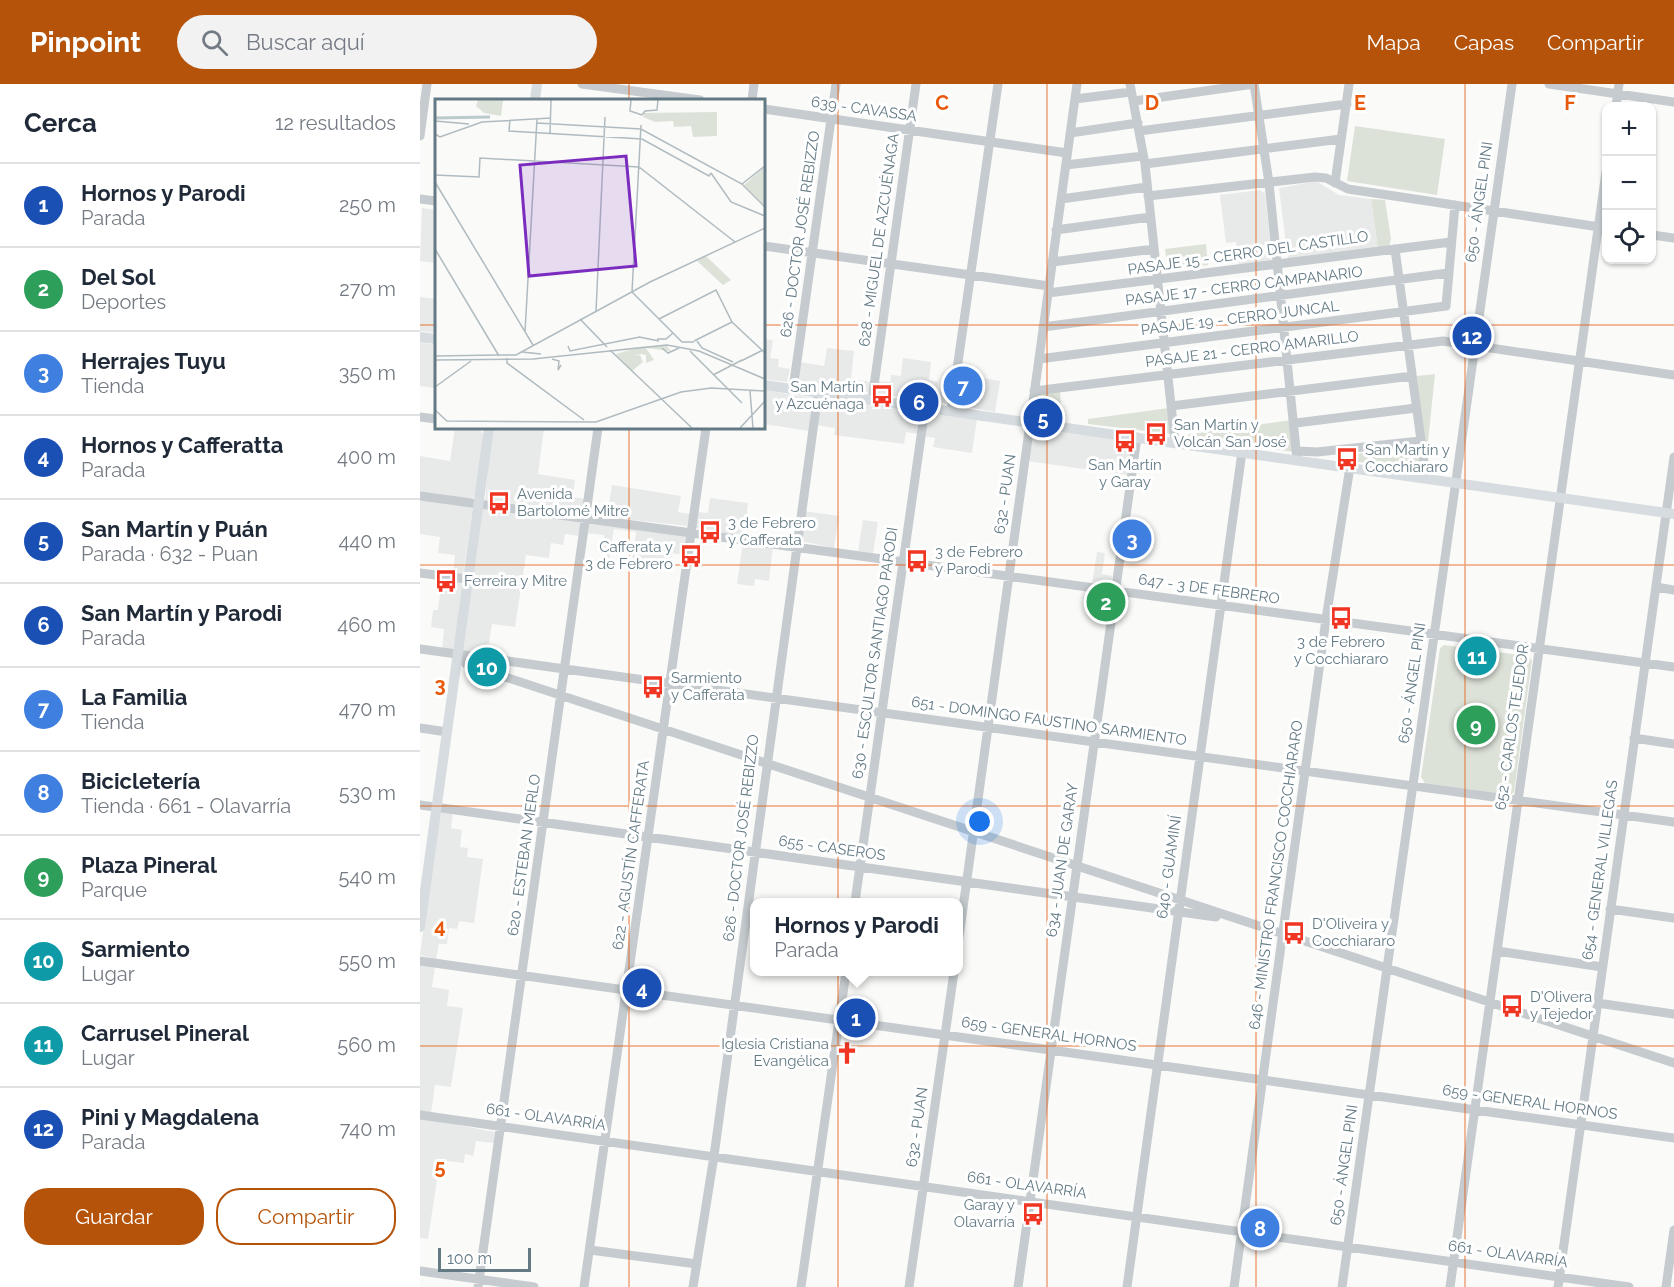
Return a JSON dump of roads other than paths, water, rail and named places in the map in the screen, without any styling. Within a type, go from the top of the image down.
[{"type":"main road","points":[[535,99],[537,84]]},
{"type":"main road","points":[[420,337],[435,339]]},
{"type":"main road","points":[[765,385],[1242,452],[1298,455],[1350,467],[1670,513]]},
{"type":"main road","points":[[420,927],[423,883],[447,732],[489,429]]},
{"type":"street","points":[[420,136],[427,84]]},
{"type":"street","points":[[582,84],[693,99]]},
{"type":"street","points":[[752,99],[754,84]]},
{"type":"street","name":"626 - DOCTOR JOSÉ REBIZZO","points":[[793,389],[836,84]]},
{"type":"street","name":"628 - MIGUEL DE AZCUÉNAGA","points":[[872,400],[916,84]]},
{"type":"street","points":[[951,411],[998,84]]},
{"type":"street","name":"632 - PUAN","points":[[963,906],[1077,84]]},
{"type":"street","points":[[1075,99],[1132,92],[1254,84],[1269,183],[1298,455],[1420,441]]},
{"type":"street","points":[[1335,183],[1349,84]]},
{"type":"street","name":"650 - ÁNGEL PINI","points":[[1342,1287],[1512,84]]},
{"type":"street","points":[[1549,84],[1619,89],[1674,102]]},
{"type":"street","points":[[1132,92],[1148,192],[1175,442]]},
{"type":"street","points":[[1070,133],[1347,104]]},
{"type":"street","name":"639 - CAVASSA","points":[[765,109],[1067,153]]},
{"type":"street","points":[[1066,165],[1144,160],[1341,139]]},
{"type":"street","points":[[1061,199],[1321,177],[1348,189],[1602,227]]},
{"type":"street","points":[[420,199],[435,201]]},
{"type":"street","points":[[1448,273],[1455,205]]},
{"type":"street","points":[[1056,230],[1150,216]]},
{"type":"street","name":"652 - CARLOS TEJEDOR","points":[[1450,1287],[1516,801],[1580,361],[1602,227]]},
{"type":"street","points":[[1656,236],[1674,238]]},
{"type":"street","name":"PASAJE 15 - CERRO DEL CASTILLO","points":[[765,246],[970,275],[1048,290],[1158,280],[1277,262],[1451,242]]},
{"type":"street","points":[[1052,262],[1154,249]]},
{"type":"street","points":[[1395,249],[1426,477]]},
{"type":"street","name":"PASAJE 17 - CERRO CAMPANARIO","points":[[1043,327],[1448,273]]},
{"type":"street","name":"PASAJE 19 - CERRO JUNCAL","points":[[1039,359],[1446,306],[1448,273]]},
{"type":"street","name":"PASAJE 21 - CERRO AMARILLO","points":[[1034,391],[1443,340],[1674,375]]},
{"type":"street","points":[[1172,406],[1412,376]]},
{"type":"street","name":"626 - DOCTOR JOSÉ REBIZZO","points":[[693,1287],[714,1156],[774,698],[818,393]]},
{"type":"street","name":"630 - ESCULTOR SANTIAGO PARODI","points":[[856,898],[925,408]]},
{"type":"street","points":[[1296,423],[1416,408]]},
{"type":"street","points":[[420,417],[435,419]]},
{"type":"street","name":"620 - ESTEBAN MERLO","points":[[478,1283],[598,429]]},
{"type":"street","name":"622 - AGUSTÍN CAFFERATA","points":[[584,1287],[706,429]]},
{"type":"street","name":"634 - JUAN DE GARAY","points":[[1018,1287],[1137,437]]},
{"type":"street","name":"640 - GUAMINÍ","points":[[1127,1287],[1242,452]]},
{"type":"street","name":"654 - GENERAL VILLEGAS","points":[[1558,1282],[1582,1125],[1634,738],[1656,587],[1670,513],[1674,457]]},
{"type":"street","name":"646 - MINISTRO FRANCISCO COCCHIARARO","points":[[1234,1287],[1326,620],[1350,467]]},
{"type":"street","name":"647 - 3 DE FEBRERO","points":[[420,496],[1674,667]]},
{"type":"street","points":[[420,573],[467,579]]},
{"type":"street","points":[[1656,587],[1674,590]]},
{"type":"street","name":"651 - DOMINGO FAUSTINO SARMIENTO","points":[[420,649],[1094,744],[1674,822]]},
{"type":"street","points":[[458,654],[466,664],[1674,1063]]},
{"type":"street","points":[[420,728],[447,732]]},
{"type":"street","points":[[1634,738],[1674,744]]},
{"type":"street","name":"655 - CASEROS","points":[[420,805],[1239,920]]},
{"type":"street","points":[[1610,909],[1674,918]]},
{"type":"street","points":[[1497,951],[1602,967]]},
{"type":"street","name":"659 - GENERAL HORNOS","points":[[420,961],[1674,1138]]},
{"type":"street","points":[[801,1287],[845,976]]},
{"type":"street","name":"632 - PUAN","points":[[909,1287],[953,976]]},
{"type":"street","points":[[1597,1003],[1674,1014]]},
{"type":"street","name":"661 - OLAVARRÍA","points":[[420,1115],[1453,1261],[1558,1282],[1629,1287]]},
{"type":"street","points":[[1666,1287],[1674,1230]]},
{"type":"street","points":[[590,1250],[697,1264]]},
{"type":"street","points":[[420,1271],[478,1283],[534,1287]]},
{"type":"place","name":"Pini y Magdalena","points":[[1472,336]]},
{"type":"place","name":"La Familia","points":[[963,386]]},
{"type":"place","name":"San Martín y Azcuénaga","points":[[882,396]]},
{"type":"place","name":"San Martín y Parodi","points":[[919,402]]},
{"type":"place","name":"San Martín y Puán","points":[[1043,418]]},
{"type":"place","name":"San Martín y Volcán San José","points":[[1156,434]]},
{"type":"place","name":"San Martín y Garay","points":[[1125,441]]},
{"type":"place","name":"San Martín y Cocchiararo","points":[[1347,459]]},
{"type":"place","name":"Avenida Bartolomé Mitre","points":[[499,503]]},
{"type":"place","name":"3 de Febrero y Cafferata","points":[[710,532]]},
{"type":"place","name":"Herrajes Tuyu","points":[[1132,539]]},
{"type":"place","name":"Cafferata y 3 de Febrero","points":[[691,556]]},
{"type":"place","name":"3 de Febrero y Parodi","points":[[917,561]]},
{"type":"place","name":"Ferreira y Mitre","points":[[446,581]]},
{"type":"place","name":"Del Sol","points":[[1106,602]]},
{"type":"place","name":"3 de Febrero y Cocchiararo","points":[[1341,618]]},
{"type":"place","name":"Carrusel Pineral","points":[[1477,656]]},
{"type":"place","name":"Sarmiento","points":[[487,667]]},
{"type":"place","name":"Sarmiento y Cafferata","points":[[653,687]]},
{"type":"place","name":"Plaza Pineral","points":[[1476,725]]},
{"type":"place","name":"D'Oliveira y Cocchiararo","points":[[1294,933]]},
{"type":"place","name":"Hornos y Cafferatta","points":[[642,988]]},
{"type":"place","name":"D'Olivera y Tejedor","points":[[1512,1006]]},
{"type":"place","name":"Hornos y Parodi","points":[[856,1018]]},
{"type":"place","name":"Iglesia Cristiana Evangélica","points":[[847,1053]]},
{"type":"place","name":"Garay y Olavarría","points":[[1033,1214]]},
{"type":"place","name":"Bicicletería","points":[[1260,1228]]}]
